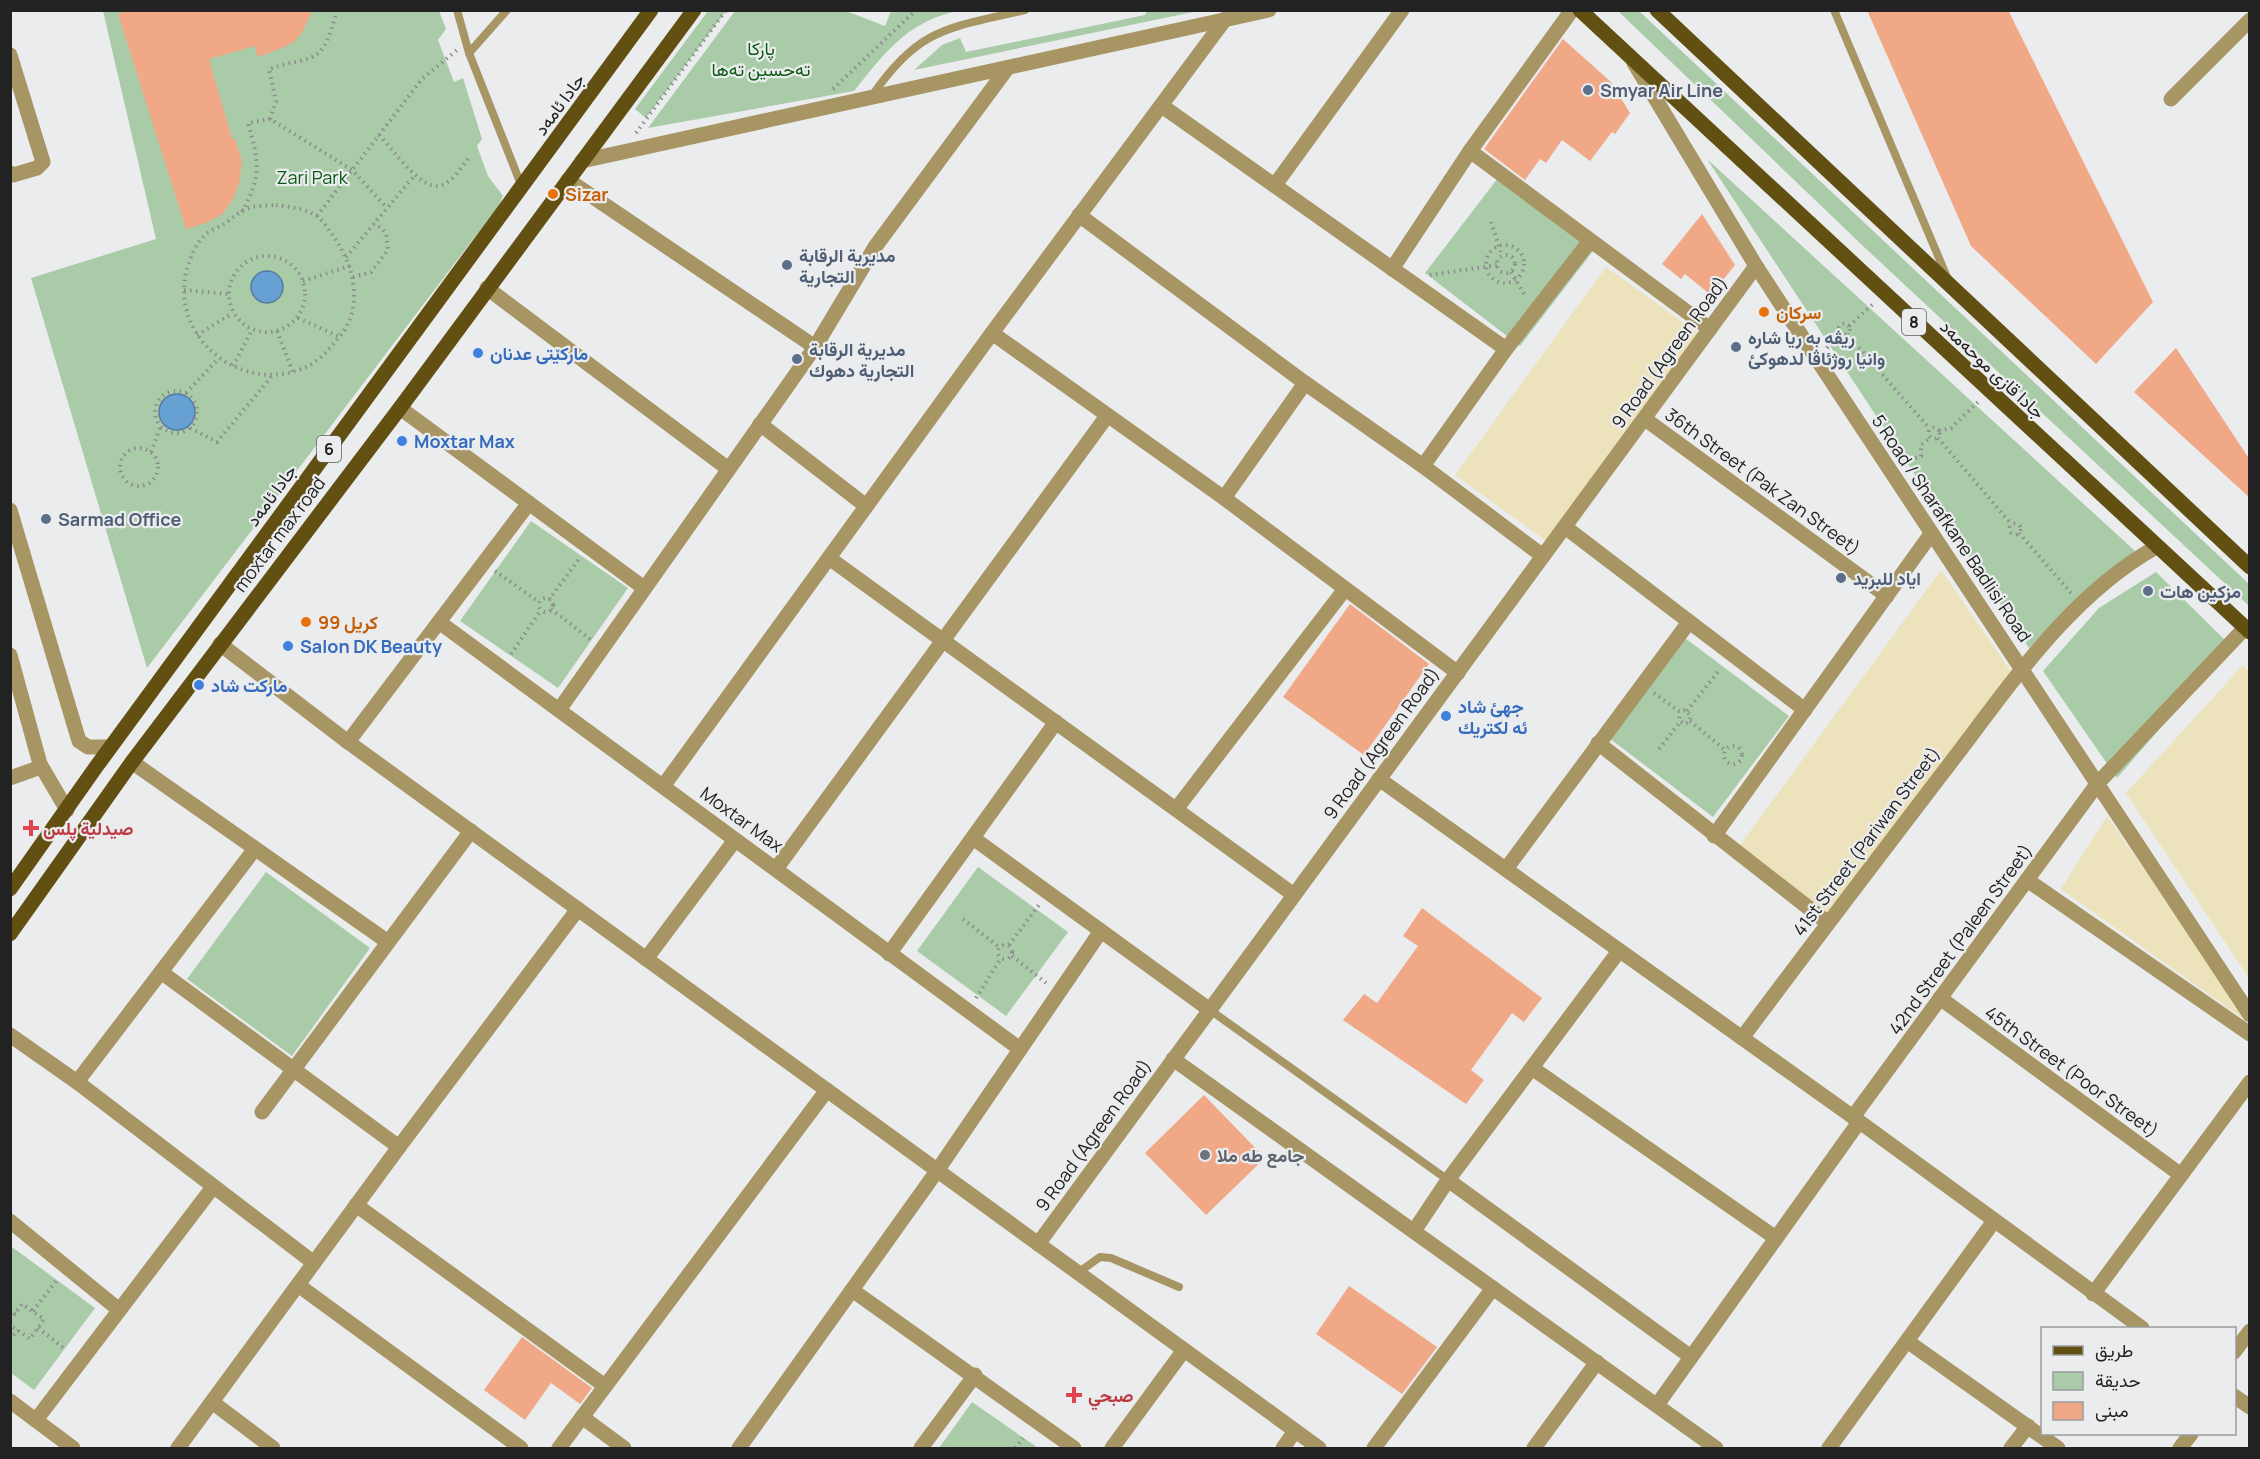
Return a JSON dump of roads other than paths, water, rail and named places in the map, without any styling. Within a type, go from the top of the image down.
[{"type":"main road","name":"جادا ئامەد","points":[[10,889],[110,747],[651,10]]},
{"type":"main road","name":"6","points":[[582,161],[694,10]]},
{"type":"main road","name":"جادا قازی موحەمەد","points":[[1580,10],[1990,394],[2247,630]]},
{"type":"main road","name":"جادا قازی موحەمەد","points":[[1657,10],[2250,567]]},
{"type":"main road","name":"moxtar max road","points":[[10,934],[132,762],[400,408],[582,161]]},
{"type":"street","points":[[1275,185],[1402,10]]},
{"type":"street","points":[[1398,273],[1470,152],[1572,10]]},
{"type":"street","points":[[582,161],[872,96],[1006,70],[1262,11]]},
{"type":"street","points":[[664,786],[992,333],[1226,18]]},
{"type":"street","points":[[2171,99],[2250,20]]},
{"type":"street","points":[[10,55],[42,162],[37,168],[13,175],[10,173]]},
{"type":"street","name":"5 Road / Sharafkane Badlisi Road","points":[[1631,58],[1756,266],[2250,1015]]},
{"type":"street","points":[[559,710],[727,468],[815,347],[875,246],[1006,70]]},
{"type":"street","points":[[1162,106],[1506,349]]},
{"type":"street","points":[[1470,152],[1589,242],[1710,329]]},
{"type":"street","points":[[568,180],[815,347]]},
{"type":"street","points":[[1079,215],[1305,383],[1424,466],[1543,556]]},
{"type":"street","points":[[1424,466],[1506,349],[1589,242]]},
{"type":"street","name":"9 Road (Agreen Road)","points":[[1038,1244],[1756,266]]},
{"type":"street","points":[[487,288],[727,468]]},
{"type":"street","points":[[992,333],[1224,498],[1458,673]]},
{"type":"street","points":[[1224,498],[1305,383]]},
{"type":"street","points":[[400,408],[644,588]]},
{"type":"street","points":[[776,869],[1107,416]]},
{"type":"street","name":"36th Street (Pak Zan Street)","points":[[1645,419],[1887,596]]},
{"type":"street","points":[[760,424],[866,506]]},
{"type":"street","points":[[348,742],[529,503]]},
{"type":"street","points":[[10,510],[80,741],[88,747],[110,747]]},
{"type":"street","points":[[1565,527],[1804,710]]},
{"type":"street","points":[[1714,836],[1931,534]]},
{"type":"street","name":"41st Street (Pariwan Street)","points":[[1742,1038],[2023,669],[2080,604],[2123,566],[2156,547]]},
{"type":"street","points":[[829,558],[1294,895]]},
{"type":"street","points":[[1177,808],[1345,589]]},
{"type":"street","name":"Moxtar Max","points":[[439,622],[1020,1049]]},
{"type":"street","points":[[1506,869],[1689,622]]},
{"type":"street","name":"42nd Street (Paleen Street)","points":[[1657,1406],[1776,1238],[1940,998],[2098,783],[2247,630]]},
{"type":"street","points":[[220,644],[348,742],[1079,1272],[1319,1449]]},
{"type":"street","points":[[10,656],[41,767],[67,810]]},
{"type":"street","points":[[888,954],[1056,722]]},
{"type":"street","points":[[1598,743],[1828,923]]},
{"type":"street","points":[[132,762],[254,850],[388,942]]},
{"type":"street","points":[[10,777],[41,767]]},
{"type":"street","points":[[1379,779],[1856,1120],[2139,1327]]},
{"type":"street","points":[[262,1112],[471,831]]},
{"type":"street","points":[[972,838],[1210,1010]]},
{"type":"street","points":[[646,959],[735,840]]},
{"type":"street","points":[[77,1082],[254,850]]},
{"type":"street","points":[[2027,880],[2250,1034]]},
{"type":"street","points":[[178,1449],[356,1205],[578,909]]},
{"type":"street","points":[[740,1449],[937,1171],[1101,931]]},
{"type":"street","points":[[1414,1231],[1448,1180],[1619,951]]},
{"type":"street","points":[[161,972],[399,1147]]},
{"type":"street","name":"45th Street (Poor Street)","points":[[1940,998],[2181,1175]]},
{"type":"street","points":[[10,1035],[77,1082],[314,1263]]},
{"type":"street","points":[[1173,1059],[1716,1449]]},
{"type":"street","points":[[1532,1068],[1776,1238]]},
{"type":"street","points":[[2093,1294],[2250,1082]]},
{"type":"street","points":[[558,1449],[827,1090]]},
{"type":"street","points":[[1448,1180],[1691,1357]]},
{"type":"street","points":[[36,1420],[118,1309],[213,1187]]},
{"type":"street","points":[[356,1205],[605,1386]]},
{"type":"street","points":[[10,1221],[118,1309]]},
{"type":"street","points":[[1829,1449],[1994,1221]]},
{"type":"street","points":[[298,1284],[521,1449]]},
{"type":"street","points":[[1374,1449],[1493,1288]]},
{"type":"street","points":[[852,1290],[975,1375],[1074,1449]]},
{"type":"street","points":[[2236,1351],[2250,1331]]},
{"type":"street","points":[[1907,1341],[2058,1449]]},
{"type":"street","points":[[1112,1449],[1184,1350]]},
{"type":"street","points":[[1534,1449],[1597,1362]]},
{"type":"street","points":[[921,1449],[975,1375]]},
{"type":"street","points":[[2236,1397],[2250,1407]]},
{"type":"street","points":[[10,1401],[73,1449]]},
{"type":"street","points":[[212,1402],[273,1449]]},
{"type":"street","points":[[582,1417],[624,1449]]},
{"type":"street","points":[[2012,1449],[2028,1426]]},
{"type":"street","points":[[1283,1449],[1295,1431]]},
{"type":"street","points":[[2180,1449],[2190,1435]]},
{"type":"lane","points":[[457,10],[469,52],[522,187]]},
{"type":"lane","points":[[469,52],[507,10]]},
{"type":"lane","points":[[872,96],[891,68],[920,41],[948,28],[1025,10]]},
{"type":"lane","points":[[1834,10],[1951,286]]},
{"type":"lane","points":[[1210,1010],[1448,1180]]},
{"type":"lane","points":[[1079,1272],[1100,1257],[1112,1258],[1179,1287]]},
{"type":"water","points":[[267,271],[278,276],[283,287],[278,298],[267,303],[256,298],[251,287],[256,276]]},
{"type":"water","points":[[177,394],[190,399],[195,412],[190,425],[177,430],[164,425],[159,412],[164,399]]},
{"type":"place","name":"Smyar Air Line","points":[[1588,90]]},
{"type":"place","name":"Sizar","points":[[553,194]]},
{"type":"place","name":"مديرية الرقابة التجارية","points":[[787,265]]},
{"type":"place","name":"سركان","points":[[1764,312]]},
{"type":"place","name":"ريڤه به ريا شاره وانيا روژئاڤا لدهوكئ","points":[[1736,347]]},
{"type":"place","name":"مارکێتی عدنان","points":[[478,353]]},
{"type":"place","name":"مديرية الرقابة التجارية دهوك","points":[[797,359]]},
{"type":"place","name":"Moxtar Max","points":[[402,441]]},
{"type":"place","name":"Sarmad Office","points":[[46,519]]},
{"type":"place","name":"اياد للبريد","points":[[1841,578]]},
{"type":"place","name":"مزكين هات","points":[[2148,591]]},
{"type":"place","name":"99 كريل","points":[[306,622]]},
{"type":"place","name":"Salon DK Beauty","points":[[288,646]]},
{"type":"place","name":"ماركت شاد","points":[[199,685]]},
{"type":"place","name":"جهئ شاد ئه لكتريك","points":[[1446,716]]},
{"type":"place","name":"صيدلية پلس","points":[[31,828]]},
{"type":"place","name":"جامع طه ملا","points":[[1205,1155]]},
{"type":"place","name":"صبحي","points":[[1074,1395]]},
{"type":"park label","name":"پارکا تەحسین تەها","points":[[761,58]]},
{"type":"park label","name":"Zari Park","points":[[312,177]]}]
